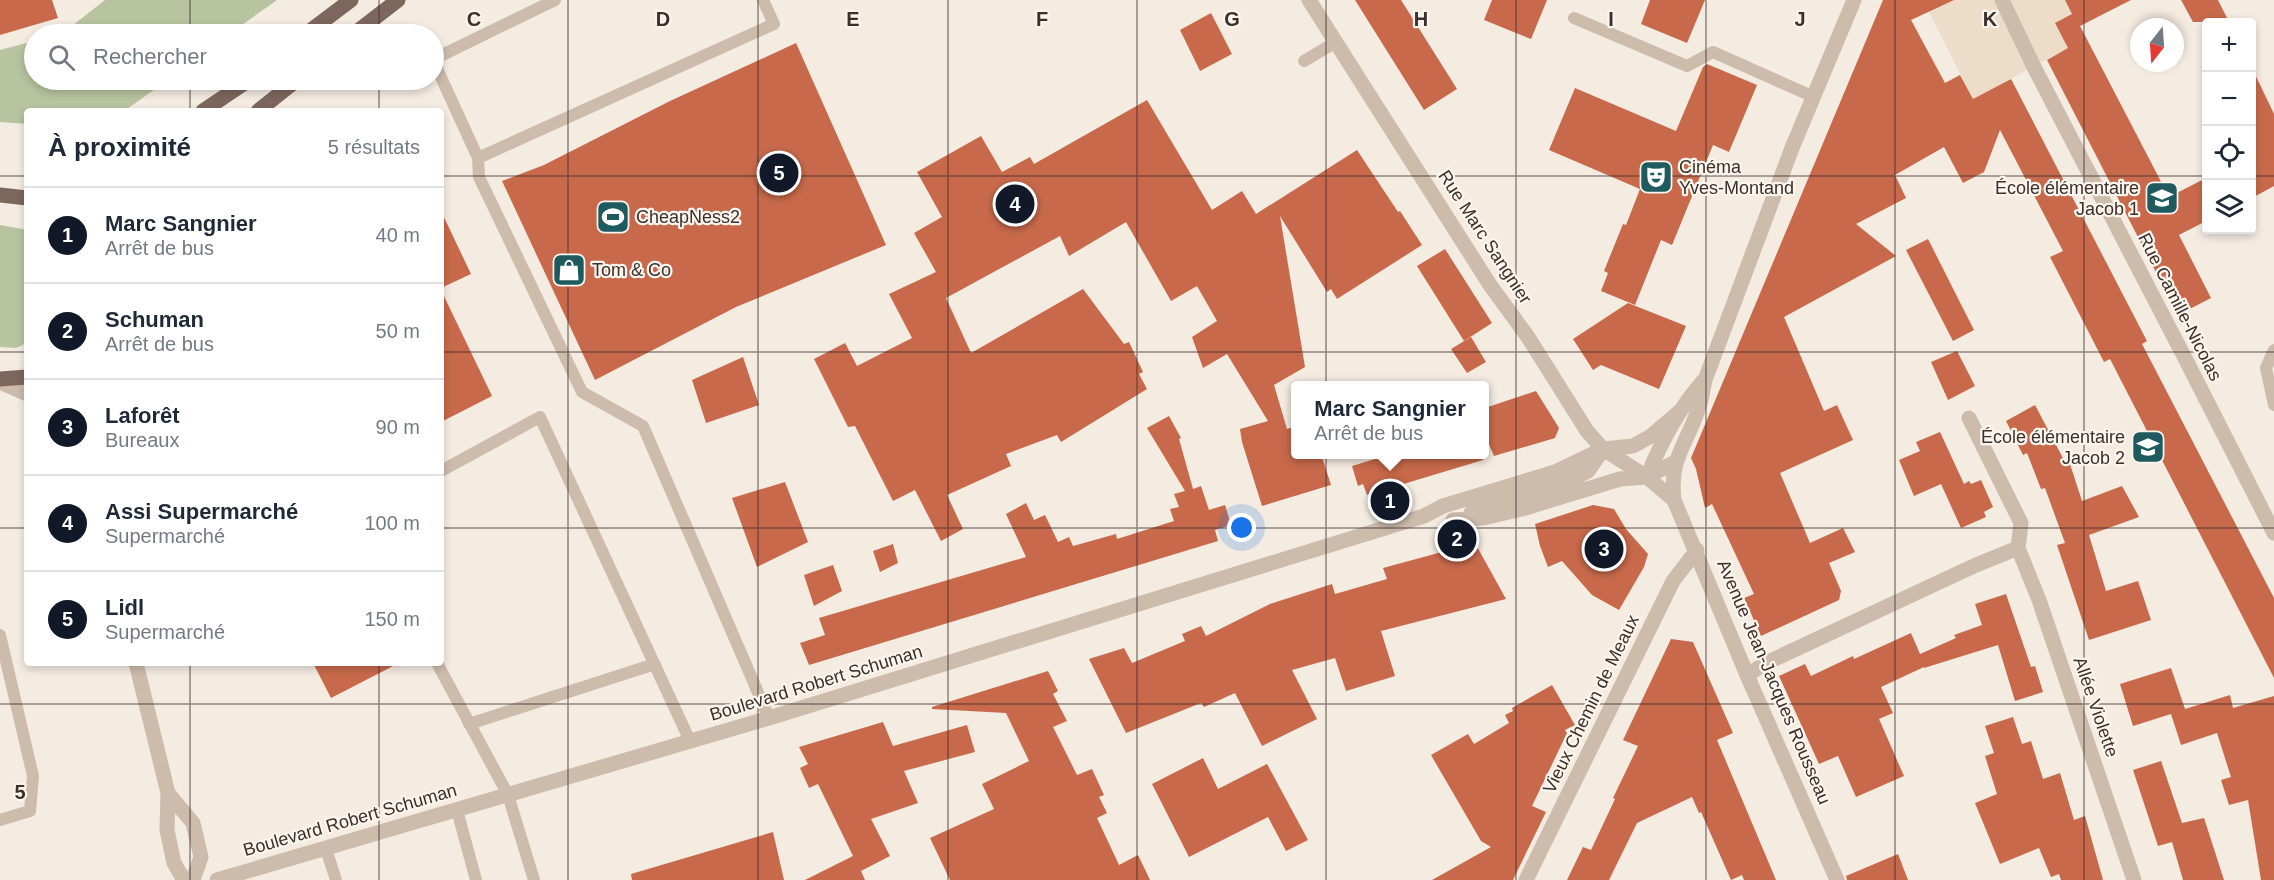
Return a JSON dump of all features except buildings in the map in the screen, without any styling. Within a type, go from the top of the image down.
[{"type":"main road","points":[[319,24],[351,0]]},
{"type":"main road","points":[[367,24],[398,0]]},
{"type":"main road","points":[[207,108],[234,90]]},
{"type":"main road","points":[[262,108],[284,90]]},
{"type":"main road","points":[[0,195],[24,198]]},
{"type":"main road","points":[[0,380],[24,376]]},
{"type":"street","name":"Rue Marc Sangnier","points":[[1309,0],[1490,285],[1528,337],[1587,431],[1603,449],[1647,477]]},
{"type":"street","name":"Avenue Jean-Jacques Rousseau","points":[[1836,880],[1674,500],[1672,479],[1675,462],[1699,406],[1705,380],[1792,148],[1854,0]]},
{"type":"street","name":"Rue Camille-Nicolas","points":[[2002,0],[2034,67],[2274,533]]},
{"type":"street","points":[[0,380],[24,392]]},
{"type":"street","points":[[1647,477],[1658,450],[1668,436],[1686,400],[1705,380]]},
{"type":"street","name":"Boulevard Robert Schuman","points":[[217,880],[769,718],[1424,516],[1443,507],[1555,472],[1603,449],[1633,446],[1652,436],[1679,412]]},
{"type":"street","name":"Allée Violette","points":[[1969,418],[2021,523],[2018,548],[2039,600],[2134,880]]},
{"type":"street","points":[[1454,520],[1482,508],[1559,486],[1588,471],[1603,449]]},
{"type":"street","points":[[1647,477],[1675,462]]},
{"type":"street","name":"Avenue Jean-Jacques Rousseau","points":[[1647,477],[1674,500]]},
{"type":"street","name":"Boulevard Robert Schuman","points":[[1424,516],[1454,520],[1483,518],[1522,509],[1620,479],[1647,477]]},
{"type":"street","points":[[1747,675],[1766,663],[1923,589],[2018,548]]},
{"type":"street","name":"Vieux Chemin de Meaux","points":[[1526,880],[1673,581],[1697,550]]},
{"type":"street","points":[[137,666],[168,793],[167,830],[174,863],[184,880]]},
{"type":"street","points":[[168,793],[193,823],[201,857],[193,880]]},
{"type":"lane","points":[[444,55],[555,0]]},
{"type":"lane","points":[[478,158],[774,24],[763,0]]},
{"type":"lane","points":[[1574,18],[1687,66],[1713,52],[1814,97]]},
{"type":"lane","points":[[1304,61],[1336,42]]},
{"type":"lane","points":[[444,82],[478,158],[479,177],[582,392],[643,426],[769,718]]},
{"type":"lane","points":[[2274,350],[2266,368],[2274,405]]},
{"type":"lane","points":[[444,469],[540,417],[690,741]]},
{"type":"lane","points":[[0,635],[33,776],[30,811],[0,820]]},
{"type":"lane","points":[[469,724],[655,664]]},
{"type":"lane","points":[[439,666],[508,795],[534,880]]},
{"type":"lane","points":[[457,810],[476,880]]},
{"type":"lane","points":[[326,849],[336,880]]},
{"type":"green space","points":[[105,0],[277,0],[243,24],[74,24]]},
{"type":"green space","points":[[24,44],[24,90],[154,90],[128,108],[24,108],[24,124],[0,122],[0,50]]},
{"type":"green space","points":[[0,225],[24,229],[24,344],[16,348],[0,347]]},
{"type":"shaded area","points":[[1923,0],[2065,0],[2072,14],[2055,23],[2068,48],[1973,99]]},
{"type":"place","name":"Lidl","points":[[779,173]]},
{"type":"place","name":"Cinéma Yves-Montand","points":[[1656,177]]},
{"type":"place","name":"École élémentaire Jacob 1","points":[[2162,198]]},
{"type":"place","name":"Assi Supermarché","points":[[1015,204]]},
{"type":"place","name":"CheapNess2","points":[[613,217]]},
{"type":"place","name":"Tom & Co","points":[[569,270]]},
{"type":"place","name":"École élémentaire Jacob 2","points":[[2148,447]]},
{"type":"place","name":"Marc Sangnier","points":[[1390,501]]},
{"type":"place","name":"Schuman","points":[[1457,539]]},
{"type":"place","name":"Laforêt","points":[[1604,549]]}]
